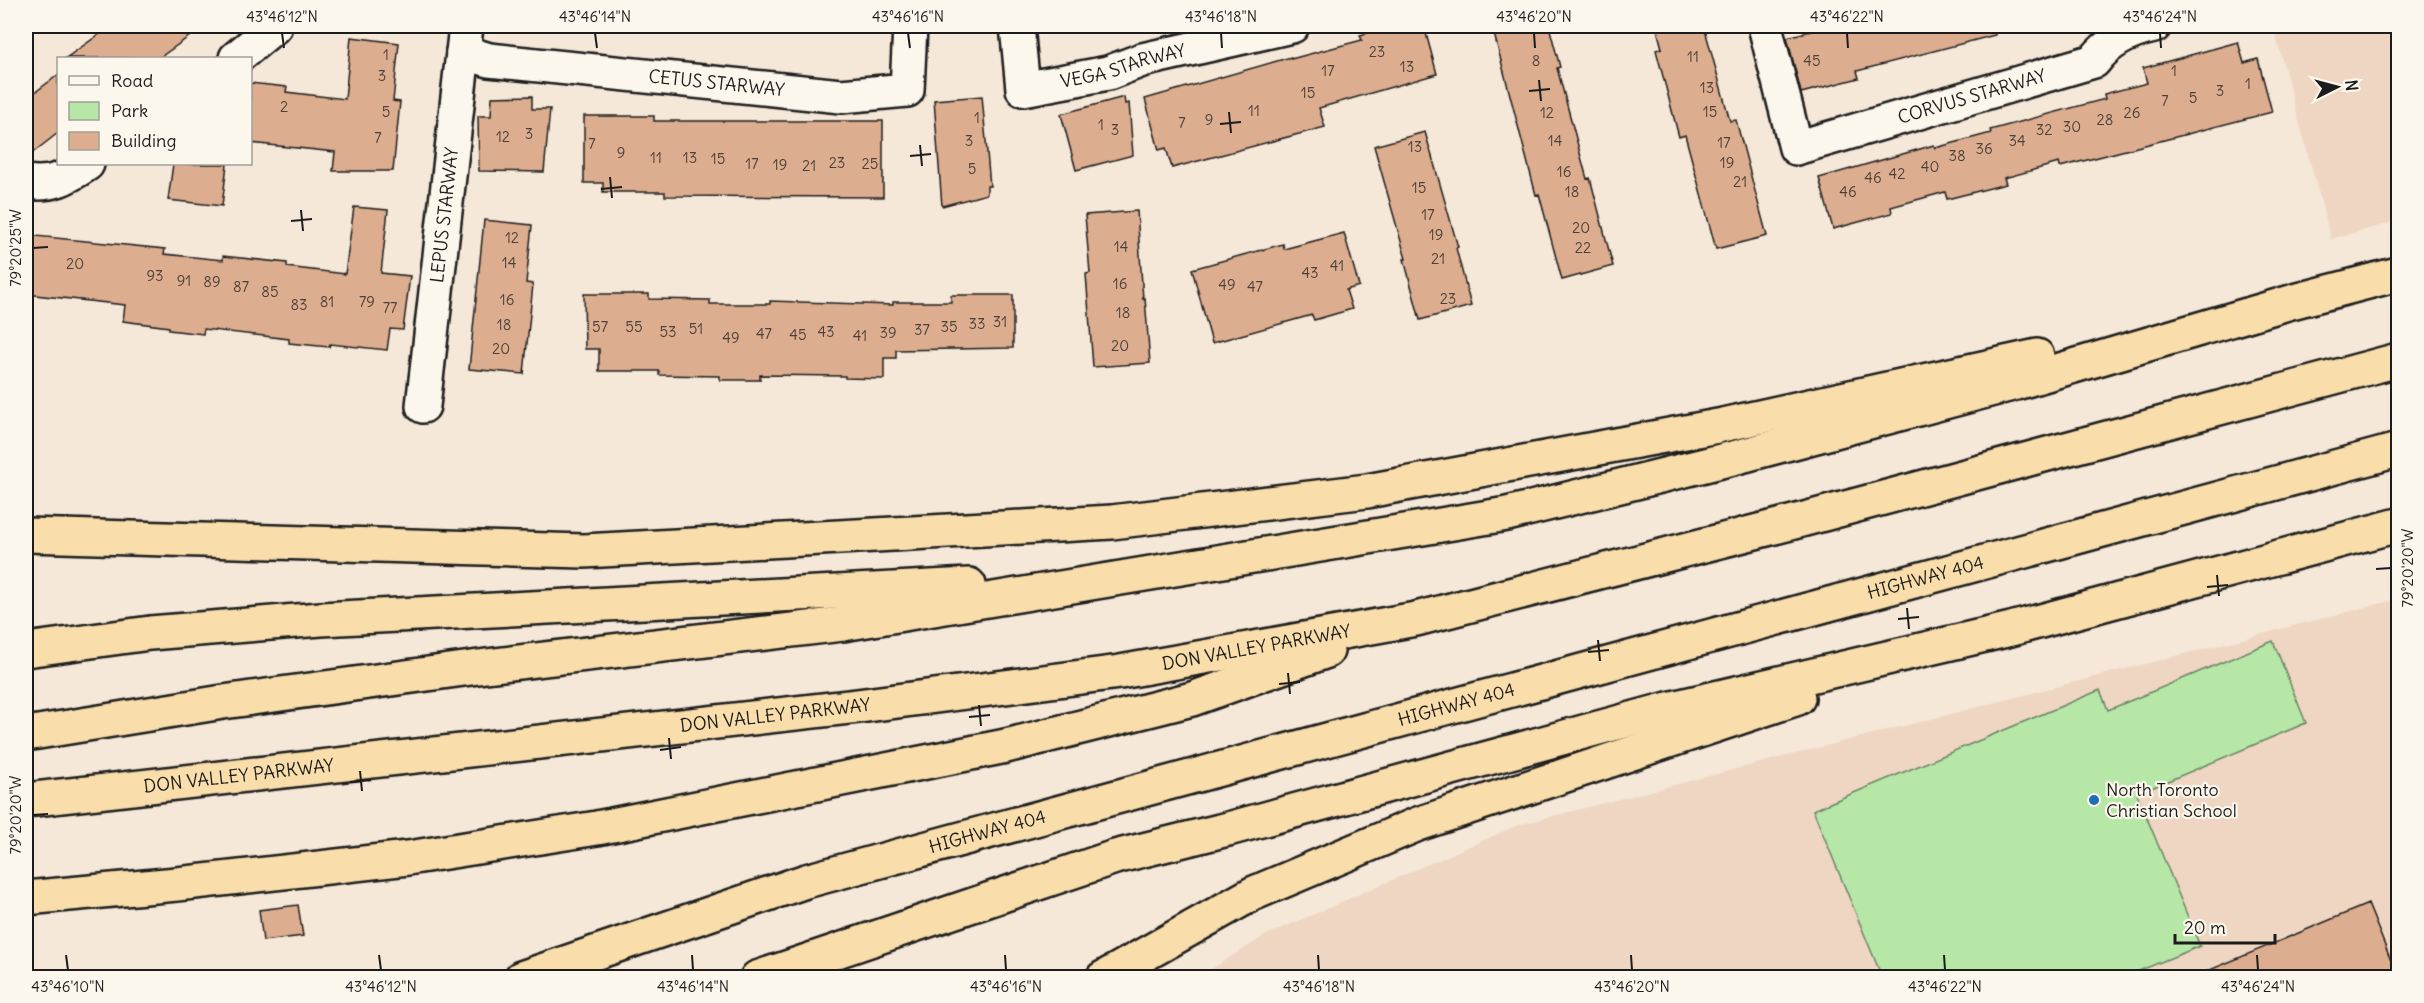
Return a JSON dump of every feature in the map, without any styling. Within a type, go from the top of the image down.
[{"type":"highway","points":[[26,734],[223,702],[486,666],[843,624],[1507,514],[1737,457],[2016,383],[2291,302],[2398,274]]},
{"type":"highway","points":[[36,534],[584,551],[1112,522],[1367,491],[1718,426],[2291,302]]},
{"type":"highway","points":[[26,898],[177,884],[408,858],[609,826],[1006,746],[1192,699],[1416,619],[1790,523],[2398,360]]},
{"type":"highway","name":"HIGHWAY 404","points":[[520,978],[806,882],[2398,450]]},
{"type":"highway","points":[[757,978],[1114,857],[1228,829],[1668,709],[2011,629],[2398,525]]},
{"type":"highway","points":[[26,650],[150,633],[321,619],[1130,577]]},
{"type":"highway","name":"DON VALLEY PARKWAY","points":[[26,800],[858,706],[1098,675],[1416,619]]},
{"type":"highway","points":[[1103,978],[1252,894],[1418,824],[2011,629]]},
{"type":"street","points":[[237,57],[275,26]]},
{"type":"street","name":"CETUS STARWAY","points":[[464,39],[489,60],[841,96],[907,90],[910,26]]},
{"type":"street","name":"VEGA STARWAY","points":[[1017,26],[1023,89],[1108,73],[1142,60],[1292,26]]},
{"type":"street","name":"CORVUS STARWAY","points":[[1765,26],[1797,148],[2094,61],[2113,42],[2139,28]]},
{"type":"street","name":"LEPUS STARWAY","points":[[423,406],[464,39]]},
{"type":"street","points":[[26,182],[40,184],[65,179],[86,165]]},
{"type":"shaded area","points":[[2273,26],[2398,26],[2398,221],[2331,239]]},
{"type":"shaded area","name":"North Toronto Christian School","points":[[2398,599],[2398,977],[1197,978],[1266,935],[1518,825]]},
{"type":"green space","points":[[2273,641],[2306,723],[2137,794],[2200,946],[2124,977],[1882,977],[1813,810],[2100,690],[2108,710]]},
{"type":"building","points":[[111,26],[204,26],[160,57],[67,57]]},
{"type":"building","points":[[1394,26],[1424,26],[1437,74],[1319,108],[1325,127],[1172,168],[1166,148],[1159,150],[1145,99],[1291,57],[1291,59],[1362,40],[1360,35]]},
{"type":"building","points":[[1492,26],[1549,26],[1560,67],[1557,68],[1587,179],[1590,178],[1613,266],[1562,280],[1539,194],[1536,195]]},
{"type":"building","points":[[1656,26],[1704,26],[1730,121],[1736,120],[1767,236],[1716,249],[1685,135],[1679,137],[1656,50],[1662,48]]},
{"type":"building","points":[[1831,26],[1994,26],[1995,35],[1857,71],[1859,78],[1801,93],[1787,37]]},
{"type":"building","points":[[351,37],[399,43],[393,101],[400,102],[393,171],[333,171],[335,152],[252,143],[252,83],[287,87],[286,92],[345,99]]},
{"type":"building","points":[[2238,42],[2244,63],[2258,59],[2272,112],[2060,167],[2059,163],[2004,178],[2006,184],[1947,199],[1945,192],[1891,207],[1892,213],[1833,229],[1819,178],[1934,145],[1935,148],[1991,133],[1990,130],[2105,99],[2104,94],[2147,83],[2143,68]]},
{"type":"building","points":[[57,76],[57,134],[26,158],[26,99]]},
{"type":"building","points":[[532,96],[532,109],[550,109],[544,172],[479,171],[478,116],[491,116],[492,97]]},
{"type":"building","points":[[982,96],[990,186],[987,186],[987,194],[942,206],[934,100]]},
{"type":"building","points":[[1124,97],[1125,104],[1129,103],[1133,155],[1076,170],[1061,114]]},
{"type":"building","points":[[584,116],[654,116],[654,121],[883,121],[883,197],[665,196],[665,192],[603,192],[603,183],[584,183]]},
{"type":"building","points":[[1425,132],[1458,247],[1456,248],[1471,306],[1420,320],[1404,259],[1406,259],[1374,146]]},
{"type":"building","points":[[173,165],[227,165],[222,206],[168,200]]},
{"type":"building","points":[[354,207],[388,210],[381,273],[410,276],[403,330],[390,329],[387,350],[330,344],[329,347],[289,343],[289,339],[204,329],[203,334],[169,330],[169,327],[123,321],[125,305],[26,294],[26,235],[165,249],[164,254],[223,260],[223,256],[287,263],[287,267],[345,274]]},
{"type":"building","points":[[1137,211],[1150,363],[1093,367],[1086,274],[1090,273],[1085,215]]},
{"type":"building","points":[[484,220],[532,225],[526,283],[533,284],[524,374],[469,369]]},
{"type":"building","points":[[1344,233],[1359,286],[1346,290],[1352,309],[1314,320],[1312,315],[1212,343],[1192,269],[1283,244],[1284,249]]},
{"type":"building","points":[[584,294],[649,294],[649,299],[710,300],[710,304],[770,304],[770,301],[893,305],[893,302],[951,302],[951,295],[1013,295],[1013,348],[896,350],[896,358],[884,358],[884,379],[760,375],[760,380],[720,380],[720,376],[659,375],[659,371],[599,371],[599,349],[585,349]]},
{"type":"building","points":[[2368,904],[2398,978],[2193,977]]},
{"type":"building","points":[[298,905],[303,936],[263,941],[259,910]]},
{"type":"place","name":"North Toronto Christian School","points":[[2094,800]]}]
